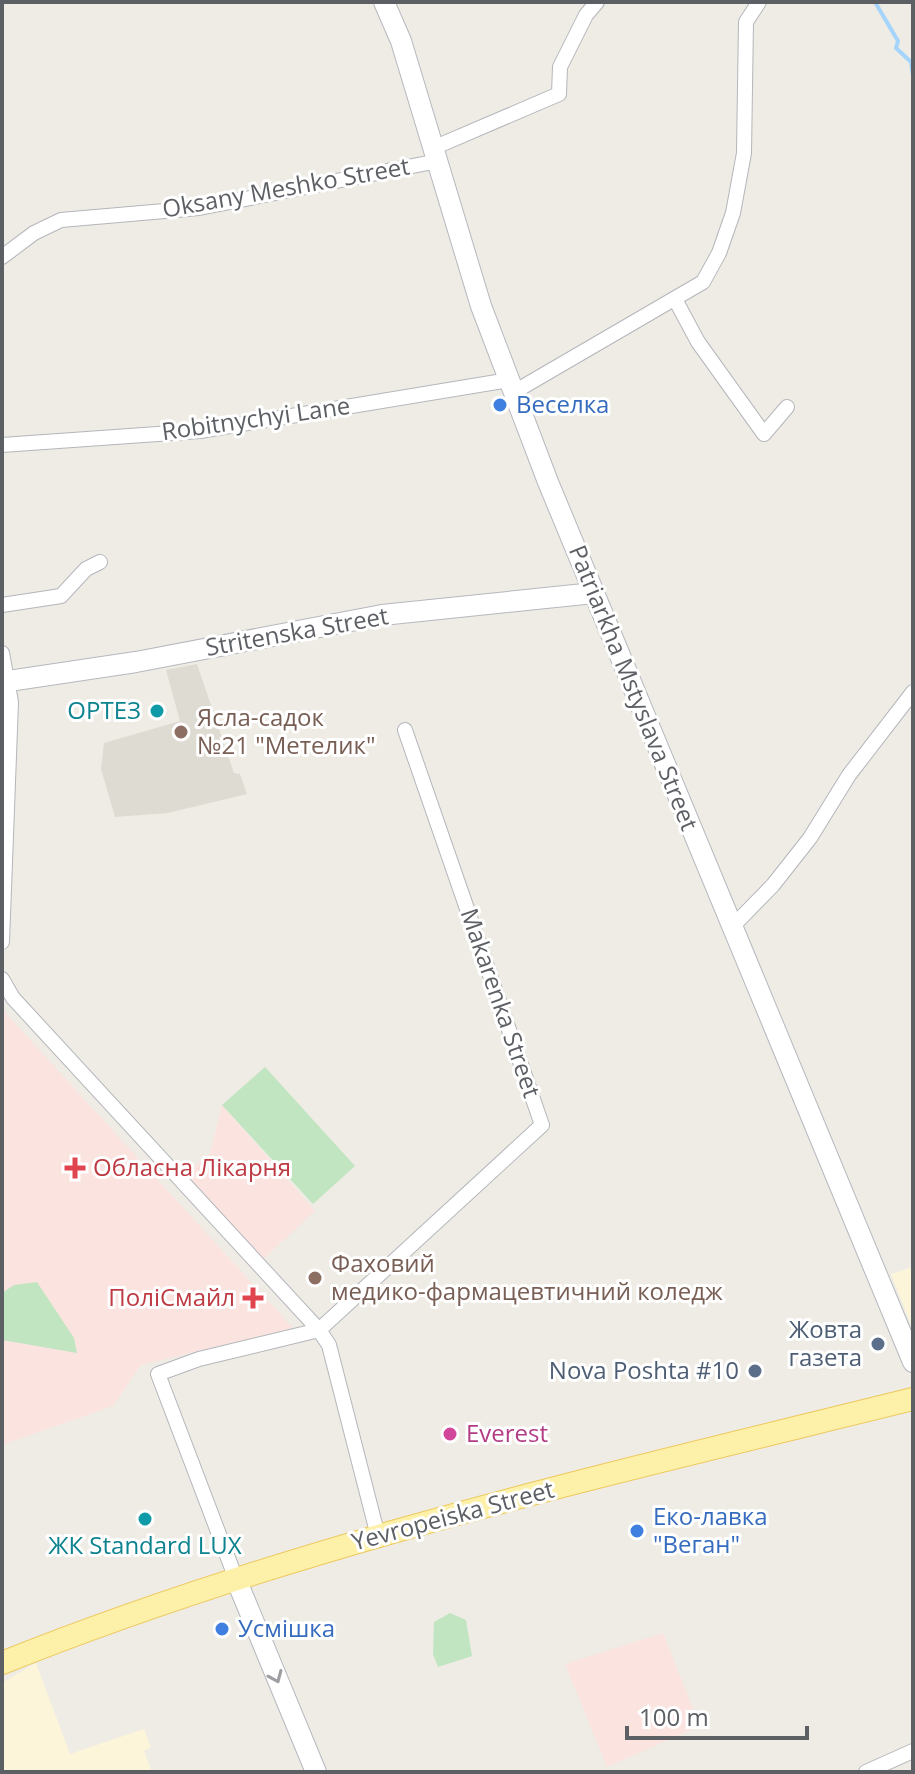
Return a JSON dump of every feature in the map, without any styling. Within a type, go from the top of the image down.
[{"type":"main road","name":"Patriarkha Mstyslava Street","points":[[384,2],[401,41],[481,306],[512,386],[594,593],[913,1362]]},
{"type":"main road","name":"Stritenska Street","points":[[5,682],[136,662],[382,615],[594,593]]},
{"type":"main road","name":"Yevropeiska Street","points":[[2,1663],[145,1609],[378,1536],[913,1399]]},
{"type":"main road","points":[[236,1579],[316,1772]]},
{"type":"street","name":"Oksany Meshko Street","points":[[2,257],[34,233],[61,220],[199,208],[436,154],[559,94],[560,67],[586,15],[597,2]]},
{"type":"street","name":"Robitnychyi Lane","points":[[2,445],[200,431],[512,386],[676,301],[703,282],[719,253],[733,213],[744,153],[746,22],[759,2]]},
{"type":"street","points":[[676,301],[698,342],[764,434],[787,407]]},
{"type":"street","points":[[2,605],[61,596],[86,569],[100,562]]},
{"type":"street","points":[[2,653],[11,702],[2,942]]},
{"type":"street","points":[[733,926],[791,862],[849,775],[913,692]]},
{"type":"street","name":"Makarenka Street","points":[[319,1330],[542,1125],[405,730]]},
{"type":"street","points":[[2,979],[13,998],[319,1330],[329,1345],[378,1536]]},
{"type":"street","points":[[236,1579],[158,1374],[199,1359],[319,1330]]},
{"type":"street","points":[[866,1772],[913,1751]]},
{"type":"shaded area","name":"Ясла-садок №21 \"Метелик\"","points":[[197,664],[234,773],[240,774],[247,794],[168,813],[115,817],[101,769],[104,743],[180,721],[166,670]]},
{"type":"shaded area","name":"Обласна Лікарня","points":[[2,1009],[293,1328],[141,1365],[113,1406],[2,1445]]},
{"type":"shaded area","points":[[222,1105],[315,1211],[258,1264],[180,1180],[210,1153]]},
{"type":"shaded area","points":[[913,1267],[913,1329],[891,1274]]},
{"type":"shaded area","points":[[663,1633],[700,1726],[607,1767],[565,1664]]},
{"type":"shaded area","points":[[36,1663],[70,1754],[144,1729],[151,1747],[144,1751],[152,1772],[2,1772],[2,1683]]},
{"type":"green space","points":[[265,1067],[355,1166],[313,1204],[222,1105]]},
{"type":"green space","points":[[37,1282],[74,1338],[77,1353],[2,1340],[2,1293],[14,1285]]},
{"type":"green space","points":[[450,1613],[466,1620],[472,1656],[438,1667],[433,1654],[434,1622]]},
{"type":"waterway","points":[[875,2],[898,41],[896,48],[911,62],[913,76]]},
{"type":"place","name":"Веселка","points":[[500,405]]},
{"type":"place","name":"ОРТЕЗ","points":[[157,711]]},
{"type":"place","name":"Ясла-садок №21 \"Метелик\"","points":[[181,732]]},
{"type":"place","name":"Обласна Лікарня","points":[[75,1168]]},
{"type":"place","name":"Фаховий медико-фармацевтичний коледж","points":[[315,1278]]},
{"type":"place","name":"ПоліСмайл","points":[[253,1298]]},
{"type":"place","name":"Жовта газета","points":[[878,1344]]},
{"type":"place","name":"Nova Poshta #10","points":[[755,1371]]},
{"type":"place","name":"Everest","points":[[450,1434]]},
{"type":"place","name":"ЖК Standard LUX","points":[[145,1519]]},
{"type":"place","name":"Еко-лавка \"Веган\"","points":[[637,1531]]},
{"type":"place","name":"Усмішка","points":[[222,1629]]}]
